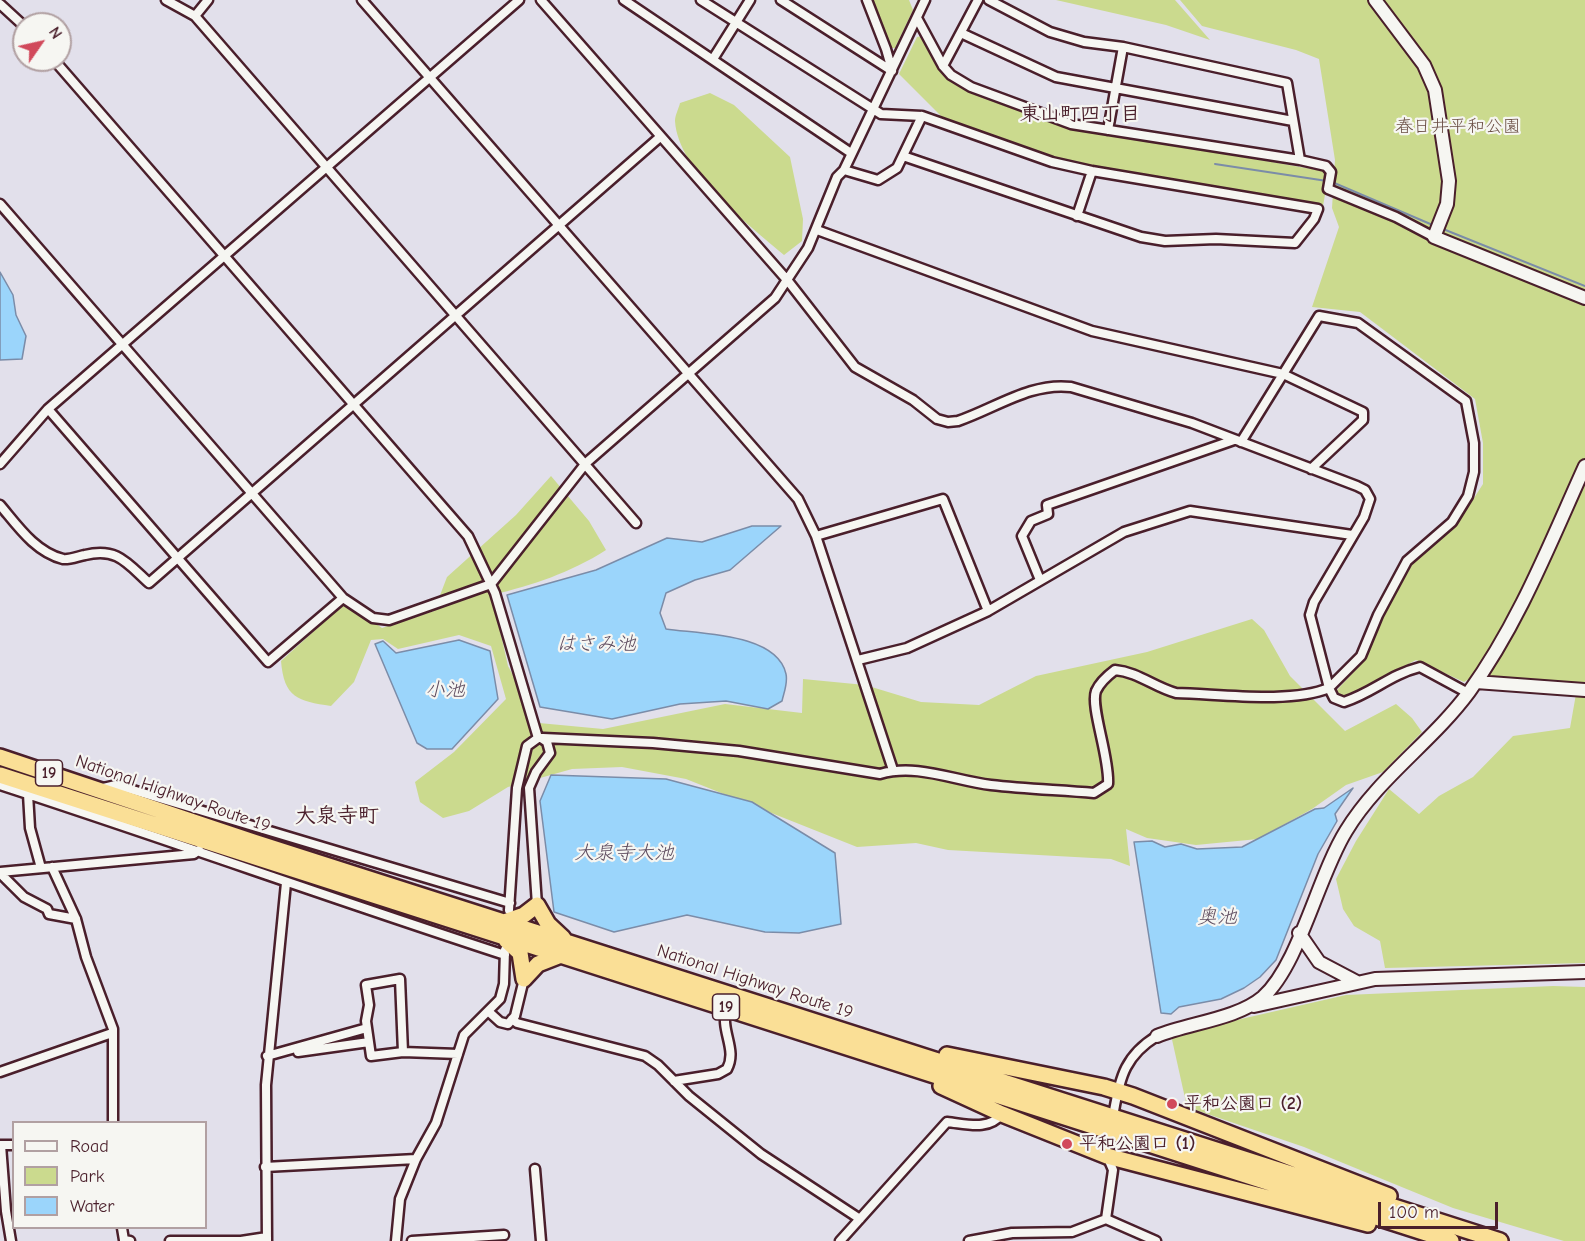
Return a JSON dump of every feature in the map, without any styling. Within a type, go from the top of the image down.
[{"type":"highway","name":"National Highway Route 19","points":[[0,757],[99,789],[327,873]]},
{"type":"highway","name":"National Highway Route 19","points":[[0,775],[506,929],[915,1061],[1437,1236],[1500,1241]]},
{"type":"highway","points":[[537,905],[564,948],[538,964],[524,979],[520,953],[506,929],[537,905]]},
{"type":"highway","name":"National Highway Route 19","points":[[564,948],[727,1008],[915,1061]]},
{"type":"highway","points":[[934,1052],[1117,1092],[1434,1214],[1437,1236],[1107,1156],[1002,1114],[922,1077],[915,1061],[934,1052]]},
{"type":"street","points":[[166,0],[195,16],[636,523]]},
{"type":"street","points":[[195,16],[208,0]]},
{"type":"street","points":[[362,0],[798,499],[816,536],[893,770]]},
{"type":"street","points":[[0,464],[48,409],[519,0]]},
{"type":"street","points":[[541,0],[788,281],[855,367],[913,400],[937,419],[948,423],[958,421],[1039,387],[1053,384],[1071,387],[1130,405],[1238,441],[1365,490],[1370,499],[1368,507],[1314,602],[1310,615],[1329,688],[1334,698],[1344,702],[1366,694],[1397,673],[1420,667],[1468,693]]},
{"type":"street","points":[[624,0],[851,153]]},
{"type":"street","points":[[701,0],[881,114],[922,116],[1052,162],[1092,171],[1318,209],[1314,219],[1296,243],[1216,239],[1165,241],[1141,237],[903,156]]},
{"type":"street","points":[[713,59],[750,0]]},
{"type":"street","points":[[781,0],[892,70]]},
{"type":"street","points":[[0,204],[343,598],[373,618],[389,620],[491,584],[586,464],[762,311],[788,281],[817,230],[837,177],[844,170],[926,0]]},
{"type":"street","points":[[943,66],[978,0]]},
{"type":"street","points":[[989,0],[1050,32],[1084,42],[1124,46],[1287,83],[1300,160]]},
{"type":"street","points":[[1376,0],[1424,66],[1435,90],[1449,181],[1448,204],[1434,237]]},
{"type":"street","points":[[866,1],[892,70]]},
{"type":"street","points":[[0,4],[12,15]]},
{"type":"street","points":[[917,18],[943,66],[951,75],[971,87],[1071,124],[1326,166],[1331,172],[1328,189],[1406,221],[1434,237],[1584,295]]},
{"type":"street","points":[[961,33],[1056,77],[1293,121]]},
{"type":"street","points":[[1108,130],[1124,46]]},
{"type":"street","points":[[64,72],[468,536],[491,584],[540,738],[550,746],[550,753],[536,772],[529,788],[537,905]]},
{"type":"street","points":[[844,170],[878,180],[897,168],[922,116]]},
{"type":"street","points":[[0,505],[28,538],[44,551],[64,560],[99,552],[110,553],[123,559],[149,583],[660,137]]},
{"type":"street","points":[[1077,216],[1092,171]]},
{"type":"street","points":[[817,230],[1092,331],[1283,374],[1363,412],[1363,420],[1311,469]]},
{"type":"street","points":[[396,1241],[400,1199],[416,1160],[436,1123],[450,1086],[464,1035],[500,999],[504,984],[517,788],[527,746],[540,738],[653,742],[751,752],[880,774],[893,770],[933,773],[990,785],[1094,793],[1108,784],[1110,767],[1096,709],[1095,694],[1102,681],[1115,670],[1131,671],[1164,690],[1176,693],[1312,695],[1329,688],[1361,656],[1378,615],[1407,561],[1452,522],[1468,496],[1474,472],[1474,443],[1466,401],[1358,322],[1319,316],[1238,441],[1047,505],[1048,514],[1031,521],[1022,536],[1040,580]]},
{"type":"street","points":[[48,409],[268,662],[343,598]]},
{"type":"street","points":[[1247,1008],[1261,998],[1278,980],[1332,856],[1346,830],[1364,805],[1476,682],[1514,621],[1585,466]]},
{"type":"street","points":[[816,536],[943,499],[987,611]]},
{"type":"street","points":[[858,660],[908,648],[987,611],[1124,532],[1190,511],[1352,535]]},
{"type":"street","points":[[1476,682],[1585,690]]},
{"type":"street","points":[[99,789],[116,784],[334,850],[506,929]]},
{"type":"street","points":[[0,785],[199,850],[286,884],[320,894],[506,929]]},
{"type":"street","points":[[27,794],[30,828],[41,868]]},
{"type":"street","points":[[0,873],[194,854],[199,850]]},
{"type":"street","points":[[320,894],[334,850]]},
{"type":"street","points":[[52,867],[76,919],[112,1033],[115,1073],[113,1121]]},
{"type":"street","points":[[0,873],[24,897],[47,909],[49,914],[76,919]]},
{"type":"street","points":[[170,1241],[267,1239],[265,1167],[267,1056],[286,884]]},
{"type":"street","points":[[1299,933],[1319,962],[1357,982]]},
{"type":"street","points":[[1114,1111],[1117,1092],[1127,1062],[1141,1046],[1157,1036],[1247,1008],[1375,979],[1585,972]]},
{"type":"street","points":[[403,1052],[399,978],[366,985],[369,1005],[367,1028],[371,1056],[403,1052],[458,1054]]},
{"type":"street","points":[[489,1012],[500,1022],[508,1024],[512,1019],[524,979]]},
{"type":"street","points":[[674,1081],[718,1074],[727,1069],[732,1056],[723,1024],[727,1008]]},
{"type":"street","points":[[512,1019],[517,1023],[645,1056],[761,1154],[860,1219]]},
{"type":"street","points":[[267,1056],[367,1028]]},
{"type":"street","points":[[0,1072],[112,1033]]},
{"type":"street","points":[[267,1056],[369,1042]]},
{"type":"street","points":[[840,1241],[947,1122],[994,1124],[1002,1114]]},
{"type":"street","points":[[1105,1140],[1107,1156],[1113,1170],[1106,1219]]},
{"type":"street","points":[[1,1145],[6,1211],[11,1241]]},
{"type":"street","points":[[265,1167],[416,1160]]},
{"type":"street","points":[[534,1169],[541,1241]]},
{"type":"street","points":[[969,1241],[1012,1233],[1072,1232],[1106,1219],[1156,1241]]},
{"type":"street","points":[[121,1229],[124,1240],[130,1241]]},
{"type":"street","points":[[412,1241],[504,1235]]},
{"type":"green space","points":[[872,0],[909,0],[913,10],[895,48],[889,48]]},
{"type":"green space","points":[[1056,0],[1175,0],[1210,40],[1166,25]]},
{"type":"green space","name":"春日井平和公園","points":[[1180,0],[1585,0],[1585,684],[1472,677],[1464,682],[1416,660],[1343,698],[1336,691],[1364,661],[1383,617],[1414,561],[1456,526],[1483,484],[1483,443],[1475,399],[1360,312],[1312,307],[1339,227],[1332,208],[1335,160],[1319,59],[1296,50],[1202,26]]},
{"type":"green space","points":[[923,36],[938,66],[956,84],[1077,128],[1329,172],[1323,206],[1055,160],[945,120],[899,74],[917,37]]},
{"type":"green space","points":[[710,93],[734,105],[790,157],[803,219],[802,241],[784,255],[717,195],[688,159],[679,140],[675,121],[680,103]]},
{"type":"green space","points":[[551,476],[589,521],[606,550],[551,577],[492,595],[508,666],[539,723],[603,729],[725,704],[802,713],[803,679],[865,685],[921,702],[979,705],[1036,676],[1147,652],[1252,619],[1264,630],[1290,676],[1345,731],[1396,704],[1412,718],[1422,732],[1383,772],[1346,785],[1312,809],[1258,839],[1196,845],[1147,838],[1126,829],[1130,866],[1111,859],[948,850],[916,843],[857,847],[686,779],[622,767],[572,769],[508,787],[469,811],[443,818],[420,802],[415,782],[454,752],[506,699],[491,646],[459,635],[398,649],[383,639],[371,640],[354,682],[331,706],[295,696],[285,683],[281,661],[346,602],[382,628],[434,611],[447,577],[516,515]]},
{"type":"green space","points":[[1576,694],[1585,695],[1585,963],[1385,968],[1380,941],[1354,926],[1343,909],[1336,879],[1356,841],[1389,789],[1419,814],[1439,796],[1473,777],[1513,736],[1570,728]]},
{"type":"green space","points":[[1553,986],[1585,987],[1585,1241],[1564,1241],[1453,1208],[1304,1147],[1187,1107],[1171,1035],[1346,995]]},
{"type":"water","points":[[0,272],[13,295],[16,315],[26,336],[22,359],[0,360]]},
{"type":"water","name":"はさみ池","points":[[752,526],[781,526],[730,570],[695,580],[666,593],[660,613],[666,629],[735,638],[768,650],[780,660],[786,674],[782,701],[768,709],[726,701],[680,704],[612,719],[540,707],[507,595],[596,570],[667,538],[702,542]]},
{"type":"water","name":"小池","points":[[459,640],[490,651],[498,699],[452,749],[427,749],[417,743],[375,644],[383,641],[396,653]]},
{"type":"water","name":"大泉寺大池","points":[[551,775],[666,779],[752,802],[835,853],[841,924],[799,933],[765,932],[687,915],[614,932],[554,912],[540,801]]},
{"type":"water","name":"奥池","points":[[1353,788],[1335,814],[1337,821],[1318,854],[1276,960],[1260,977],[1221,999],[1179,1007],[1171,1014],[1161,1013],[1134,842],[1152,841],[1165,847],[1181,844],[1197,849],[1242,847],[1315,809],[1324,808]]},
{"type":"waterway","points":[[1215,164],[1327,181]]},
{"type":"waterway","points":[[1332,182],[1435,226]]},
{"type":"waterway","points":[[1443,229],[1585,286]]},
{"type":"place","name":"平和公園口 (2)","points":[[1172,1104]]},
{"type":"place","name":"平和公園口 (1)","points":[[1067,1144]]},
{"type":"district","name":"東山町四丁目","points":[[1080,114]]},
{"type":"district","name":"大泉寺町","points":[[337,816]]}]
